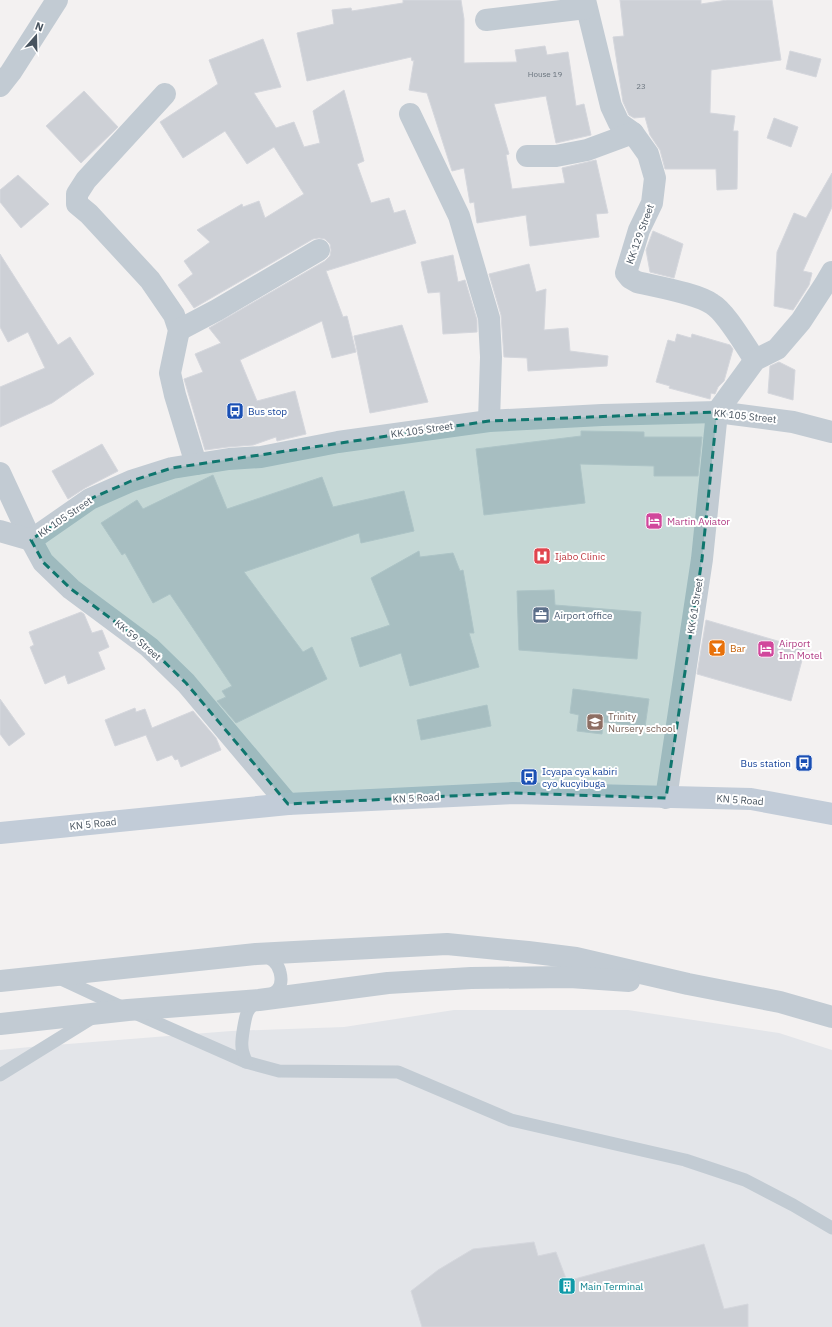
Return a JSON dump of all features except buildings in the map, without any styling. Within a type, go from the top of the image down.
[{"type":"main road","name":"KN 5 Road","points":[[0,833],[288,804],[513,793],[751,799],[832,814]]},
{"type":"street","points":[[0,86],[11,72],[57,0]]},
{"type":"street","points":[[486,20],[586,4]]},
{"type":"street","name":"KK 129 Street","points":[[586,4],[611,106],[619,123],[633,133],[648,154],[655,178],[652,203],[639,230],[626,273],[630,278],[637,282],[696,297],[712,304],[723,314],[756,360]]},
{"type":"street","points":[[165,94],[86,180],[77,194],[77,204],[89,214],[150,280],[174,315],[179,330],[170,372],[175,395],[196,464]]},
{"type":"street","points":[[410,114],[459,216],[489,318],[491,357],[489,421]]},
{"type":"street","points":[[527,156],[556,156],[587,150],[633,133]]},
{"type":"street","points":[[179,330],[217,310],[319,250]]},
{"type":"street","points":[[717,412],[756,360],[777,349],[801,321],[832,272]]},
{"type":"street","name":"KK 105 Street","points":[[31,540],[90,499],[131,481],[172,468],[229,459],[261,457],[338,442],[489,421],[602,415],[717,412],[794,422],[832,432]]},
{"type":"street","name":"KK 61 Street","points":[[666,798],[702,559],[717,412]]},
{"type":"street","name":"KK 59 Street","points":[[0,473],[31,540],[43,562],[71,589],[149,647],[186,683],[288,804]]},
{"type":"street","points":[[0,531],[31,540]]},
{"type":"street","points":[[0,982],[256,954],[447,944],[576,958],[688,984],[780,1002],[832,1017]]},
{"type":"street","points":[[0,1024],[128,1010],[259,1000],[388,983],[471,978],[570,977],[688,984]]},
{"type":"lane","points":[[246,1062],[242,1047],[246,1017],[253,1004],[273,995],[278,990],[281,983],[281,976],[276,962],[264,955],[256,954]]},
{"type":"lane","points":[[53,975],[246,1062],[280,1071],[398,1072],[511,1120],[685,1160],[745,1180],[793,1205],[832,1228]]},
{"type":"lane","points":[[0,1075],[99,1013]]},
{"type":"highlighted area","points":[[717,412],[702,559],[666,798],[513,793],[288,804],[186,683],[149,647],[71,589],[43,562],[31,540],[90,499],[131,481],[172,468],[489,421]]},
{"type":"shaded area","points":[[454,1010],[628,1010],[779,1033],[832,1050],[832,1327],[0,1327],[0,1050],[231,1031],[344,1027]]},
{"type":"place","name":"Bus stop","points":[[235,411]]},
{"type":"place","name":"Martin Aviator","points":[[654,521]]},
{"type":"place","name":"Ijabo Clinic","points":[[542,556]]},
{"type":"place","name":"Airport office","points":[[541,615]]},
{"type":"place","name":"Bar","points":[[717,648]]},
{"type":"place","name":"Airport Inn Motel","points":[[766,649]]},
{"type":"place","name":"Trinity Nursery school","points":[[595,722]]},
{"type":"place","name":"Bus station","points":[[804,763]]},
{"type":"place","name":"Icyapa cya kabiri cyo kucyibuga","points":[[529,777]]},
{"type":"place","name":"Main Terminal","points":[[567,1286]]}]
